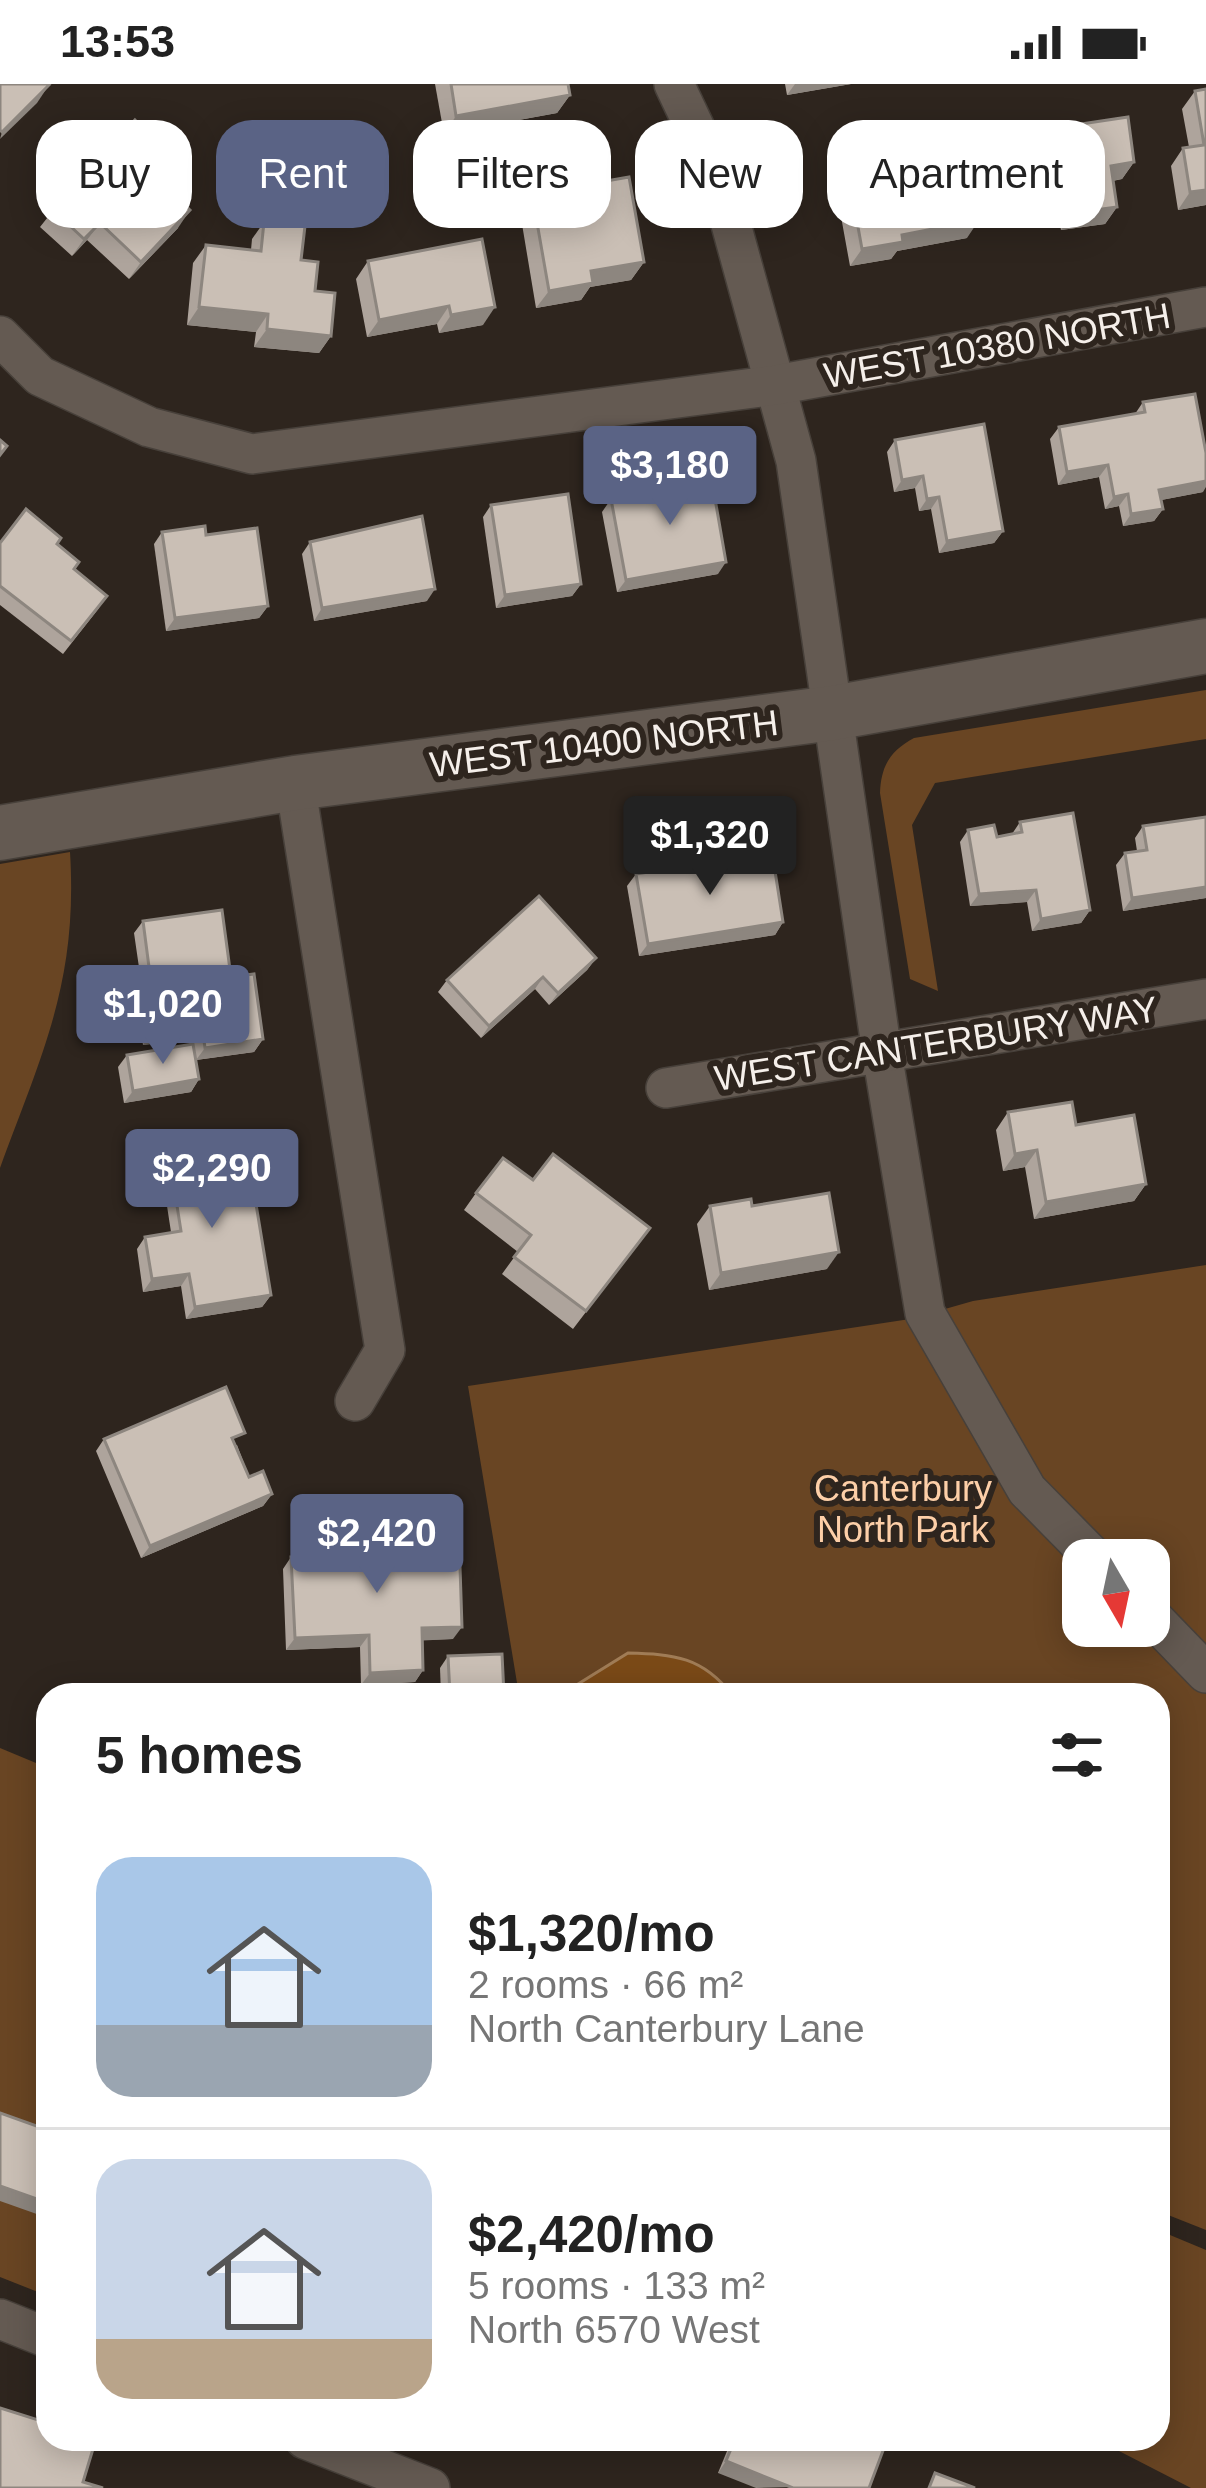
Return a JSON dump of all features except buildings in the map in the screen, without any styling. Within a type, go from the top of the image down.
[{"type":"street","points":[[674,84],[718,177],[796,461],[882,1054],[925,1313],[1027,1490],[1075,1539]]},
{"type":"street","name":"WEST 10380 NORTH","points":[[0,336],[40,376],[148,427],[252,454],[776,385],[1206,307]]},
{"type":"street","name":"WEST 10400 NORTH","points":[[0,833],[295,783],[833,713],[1206,646]]},
{"type":"street","points":[[295,783],[385,1350],[355,1401]]},
{"type":"street","name":"WEST CANTERBURY WAY","points":[[665,1088],[1206,999]]},
{"type":"street","points":[[1170,1636],[1206,1673]]},
{"type":"street","points":[[0,2319],[36,2333]]},
{"type":"street","points":[[332,2451],[405,2483]]},
{"type":"green space","points":[[1206,690],[1206,739],[935,783],[912,825],[938,991],[910,979],[880,793],[885,767],[899,748],[914,738]]},
{"type":"green space","points":[[70,852],[63,978],[43,1051],[0,1168],[0,864]]},
{"type":"green space","name":"Canterbury North Park","points":[[1206,1265],[1206,2230],[1170,2216],[1170,1683],[517,1683],[468,1386],[910,1319],[973,1301]]},
{"type":"green space","points":[[0,1748],[36,1763],[36,2291],[0,2277]]},
{"type":"green space","points":[[1170,2235],[1206,2250],[1206,2488],[1191,2488],[1119,2451],[1170,2451]]},
{"type":"shaded area","points":[[628,1653],[686,1660],[722,1683],[580,1683]]}]
